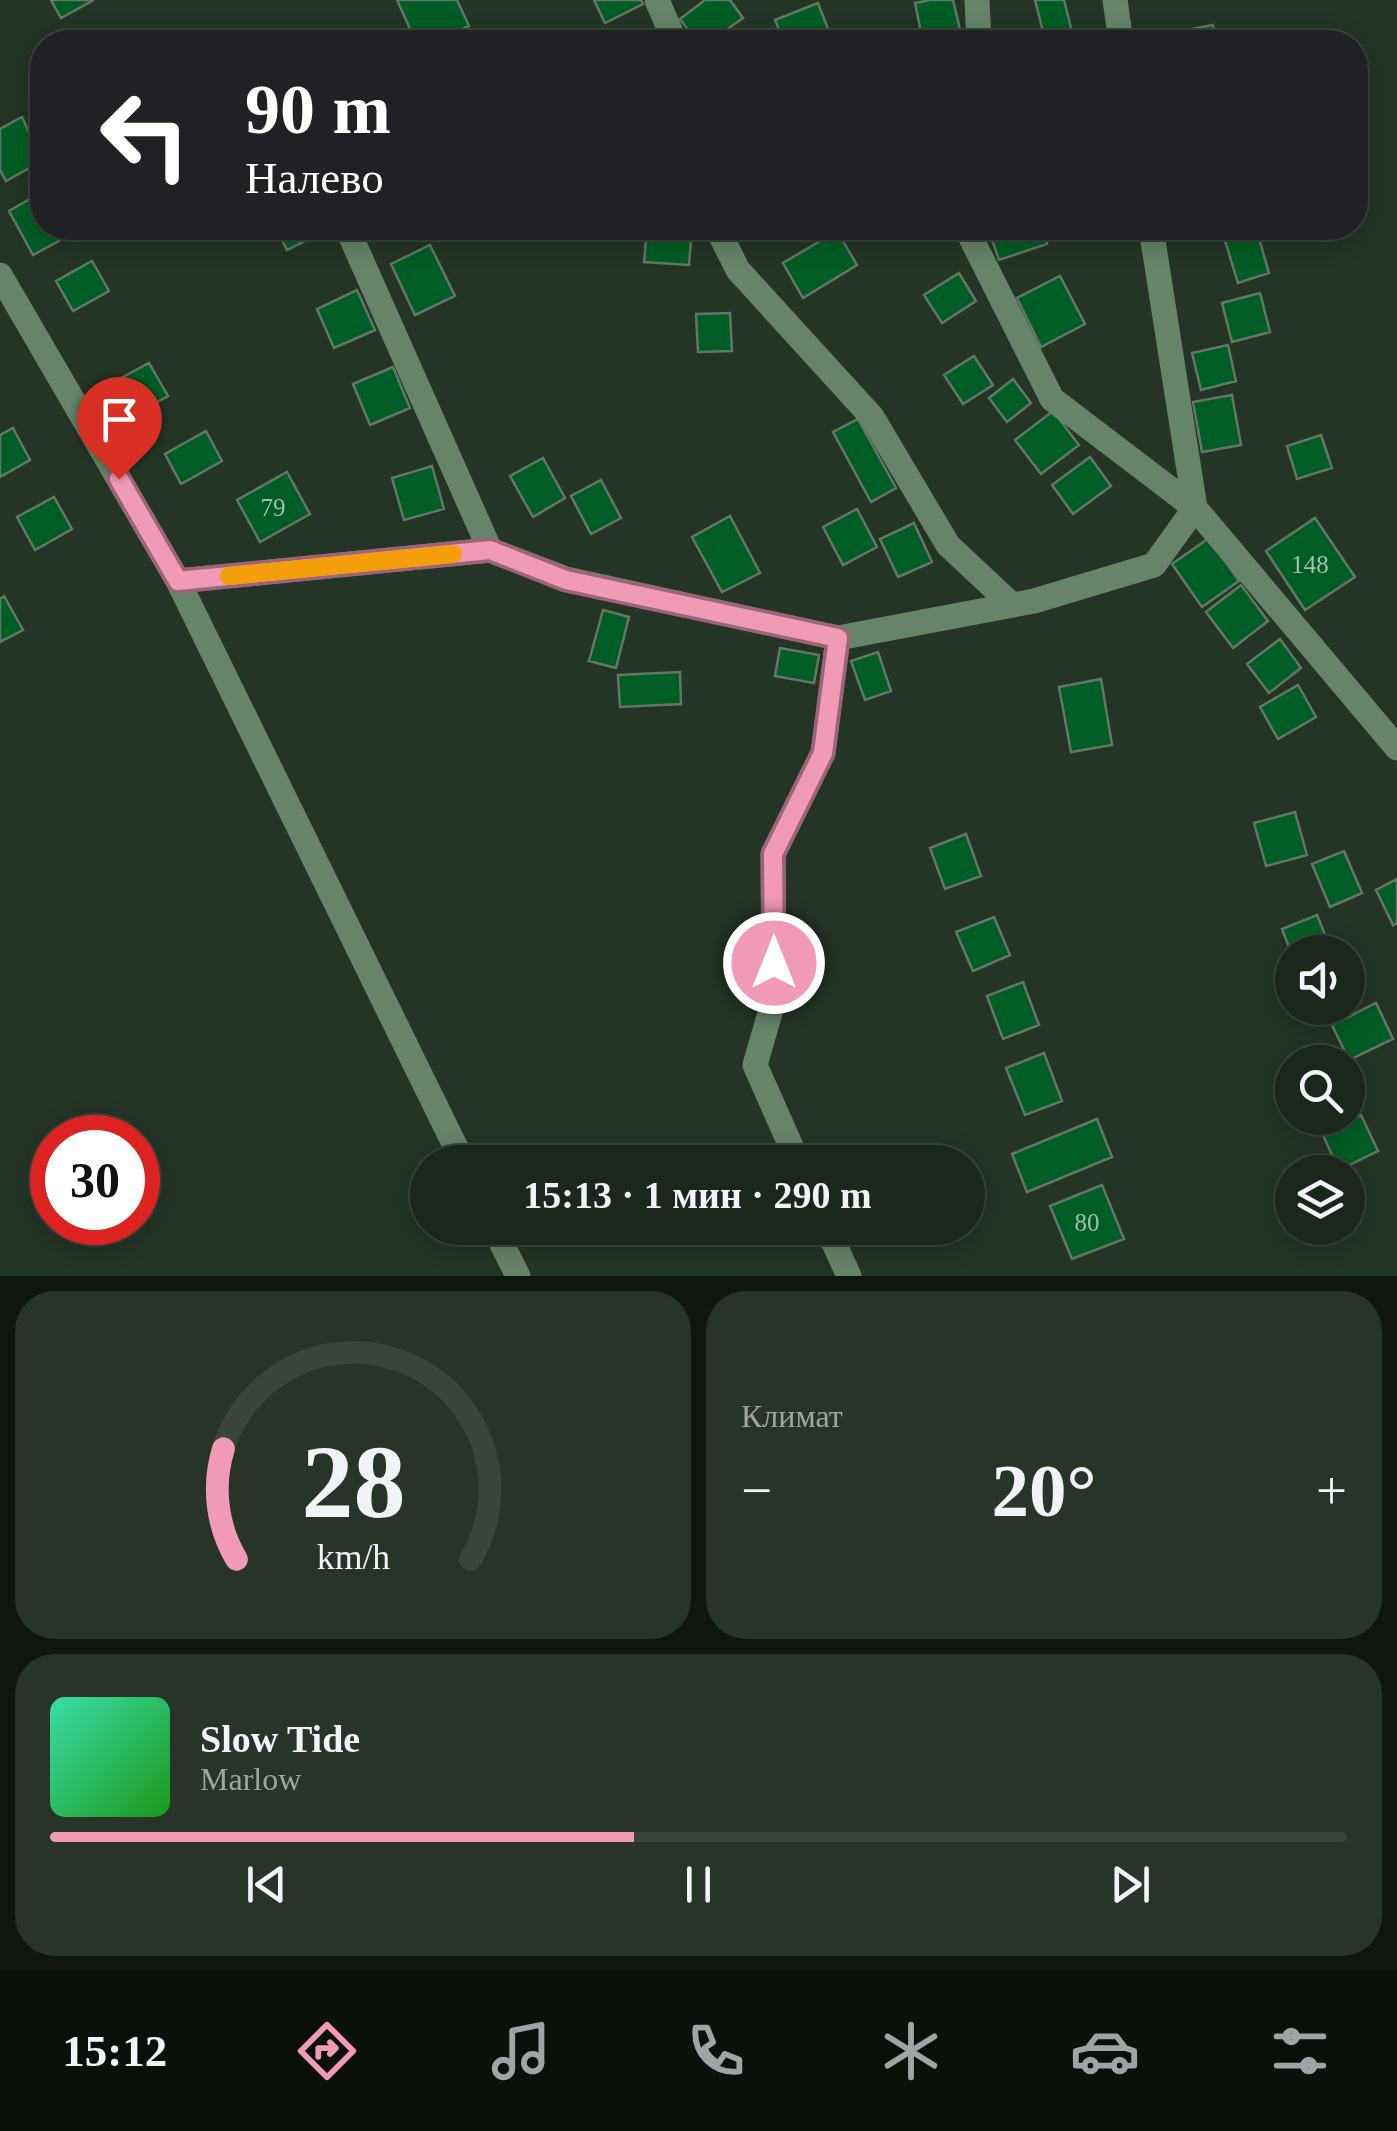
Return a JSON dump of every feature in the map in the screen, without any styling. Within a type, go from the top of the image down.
[{"type":"street","points":[[658,0],[670,30]]},
{"type":"street","points":[[977,0],[978,30]]},
{"type":"street","points":[[1114,0],[1120,30]]},
{"type":"street","points":[[352,240],[490,550]]},
{"type":"street","points":[[723,240],[738,270],[872,417],[948,545],[1012,605]]},
{"type":"street","points":[[972,240],[1052,399],[1196,508],[1397,748]]},
{"type":"street","points":[[178,581],[490,550],[566,580],[838,638],[1012,605],[1154,565],[1196,508],[1153,240]]},
{"type":"street","points":[[0,275],[178,581],[454,1145]]},
{"type":"street","points":[[790,1145],[755,1065],[774,1000],[773,854],[823,753],[838,638]]},
{"type":"street","points":[[502,1245],[518,1276]]},
{"type":"street","points":[[835,1245],[849,1276]]},
{"type":"building","points":[[51,0],[94,0],[61,18]]},
{"type":"building","points":[[397,0],[457,0],[469,26],[460,30],[411,30]]},
{"type":"building","points":[[594,0],[641,0],[643,4],[605,23]]},
{"type":"building","points":[[705,0],[730,0],[743,18],[726,30],[688,30],[680,19]]},
{"type":"building","points":[[953,0],[960,30],[921,30],[915,3]]},
{"type":"building","points":[[1035,0],[1064,0],[1072,30],[1043,30]]},
{"type":"building","points":[[818,3],[828,30],[779,30],[775,20]]},
{"type":"building","points":[[1213,25],[1214,30],[1186,30]]},
{"type":"building","points":[[22,117],[30,135],[30,168],[6,181],[0,170],[0,129]]},
{"type":"building","points":[[30,199],[30,240],[61,240],[33,255],[9,211]]},
{"type":"building","points":[[282,240],[307,240],[287,250]]},
{"type":"building","points":[[646,240],[691,240],[689,265],[644,262]]},
{"type":"building","points":[[822,240],[842,240],[857,265],[803,298],[783,263]]},
{"type":"building","points":[[992,240],[1046,240],[1047,244],[999,260]]},
{"type":"building","points":[[1225,240],[1259,240],[1269,273],[1238,283]]},
{"type":"building","points":[[430,245],[455,296],[415,315],[391,264]]},
{"type":"building","points":[[92,261],[109,291],[73,311],[56,281]]},
{"type":"building","points":[[959,273],[976,301],[942,323],[924,295]]},
{"type":"building","points":[[1060,276],[1085,324],[1041,347],[1017,298]]},
{"type":"building","points":[[357,290],[375,330],[334,348],[317,309]]},
{"type":"building","points":[[1260,293],[1270,332],[1232,342],[1222,303]]},
{"type":"building","points":[[730,313],[732,351],[698,352],[696,314]]},
{"type":"building","points":[[1228,345],[1236,381],[1201,390],[1192,353]]},
{"type":"building","points":[[974,356],[993,385],[963,404],[944,375]]},
{"type":"building","points":[[149,363],[168,396],[130,417],[112,383]]},
{"type":"building","points":[[393,367],[410,408],[370,425],[353,384]]},
{"type":"building","points":[[1013,379],[1031,403],[1007,422],[989,398]]},
{"type":"building","points":[[1232,395],[1241,445],[1202,452],[1193,402]]},
{"type":"building","points":[[1053,411],[1079,445],[1041,474],[1015,440]]},
{"type":"building","points":[[858,419],[896,488],[871,502],[833,432]]},
{"type":"building","points":[[13,428],[30,460],[0,477],[0,435]]},
{"type":"building","points":[[206,431],[222,461],[181,484],[165,454]]},
{"type":"building","points":[[1321,435],[1332,468],[1297,479],[1287,446]]},
{"type":"building","points":[[1090,457],[1111,486],[1073,514],[1052,485]]},
{"type":"building","points":[[543,458],[565,498],[533,517],[510,476]]},
{"type":"building","points":[[432,466],[444,509],[404,520],[392,478]]},
{"type":"building","points":[[287,472],[310,514],[260,542],[237,500]]},
{"type":"building","points":[[601,480],[621,518],[591,534],[571,496]]},
{"type":"building","points":[[54,497],[72,529],[35,550],[17,517]]},
{"type":"building","points":[[857,509],[877,547],[843,565],[823,527]]},
{"type":"building","points":[[730,516],[760,573],[722,592],[692,537]]},
{"type":"building","points":[[1315,518],[1355,577],[1305,610],[1266,551]]},
{"type":"building","points":[[914,523],[932,562],[898,577],[880,539]]},
{"type":"building","points":[[1209,538],[1239,581],[1202,607],[1172,564]]},
{"type":"building","points":[[1241,585],[1268,621],[1233,648],[1206,612]]},
{"type":"building","points":[[4,596],[23,630],[0,642],[0,599]]},
{"type":"building","points":[[603,610],[629,617],[616,668],[589,661]]},
{"type":"building","points":[[1280,639],[1301,668],[1269,693],[1247,664]]},
{"type":"building","points":[[780,648],[819,655],[814,683],[775,676]]},
{"type":"building","points":[[878,652],[891,691],[865,700],[851,661]]},
{"type":"building","points":[[680,672],[681,704],[620,707],[618,675]]},
{"type":"building","points":[[1101,679],[1112,745],[1071,752],[1059,687]]},
{"type":"building","points":[[1298,685],[1316,717],[1278,739],[1260,707]]},
{"type":"building","points":[[1295,812],[1307,855],[1266,866],[1254,823]]},
{"type":"building","points":[[966,834],[981,876],[945,889],[930,848]]},
{"type":"building","points":[[1344,851],[1362,893],[1330,907],[1312,864]]},
{"type":"building","points":[[1397,879],[1397,923],[1393,925],[1376,890]]},
{"type":"building","points":[[1317,915],[1325,935],[1284,935],[1282,929]]},
{"type":"building","points":[[994,917],[1010,955],[973,971],[956,932]]},
{"type":"building","points":[[1023,982],[1039,1025],[1003,1039],[987,996]]},
{"type":"building","points":[[1376,1003],[1393,1039],[1365,1052],[1365,1045],[1342,1045],[1332,1025],[1365,1025],[1365,1008]]},
{"type":"building","points":[[1044,1053],[1062,1101],[1025,1115],[1006,1068]]},
{"type":"building","points":[[1097,1119],[1112,1157],[1027,1192],[1012,1154]]},
{"type":"building","points":[[1365,1123],[1378,1151],[1365,1157],[1332,1155],[1323,1135],[1365,1135]]},
{"type":"building","points":[[1102,1185],[1124,1239],[1072,1259],[1050,1206]]},
{"type":"slow traffic","points":[[229,576],[453,554]]},
{"type":"route","points":[[119,479],[178,581],[490,550],[566,580],[838,638],[823,753],[773,854],[774,963]]}]
